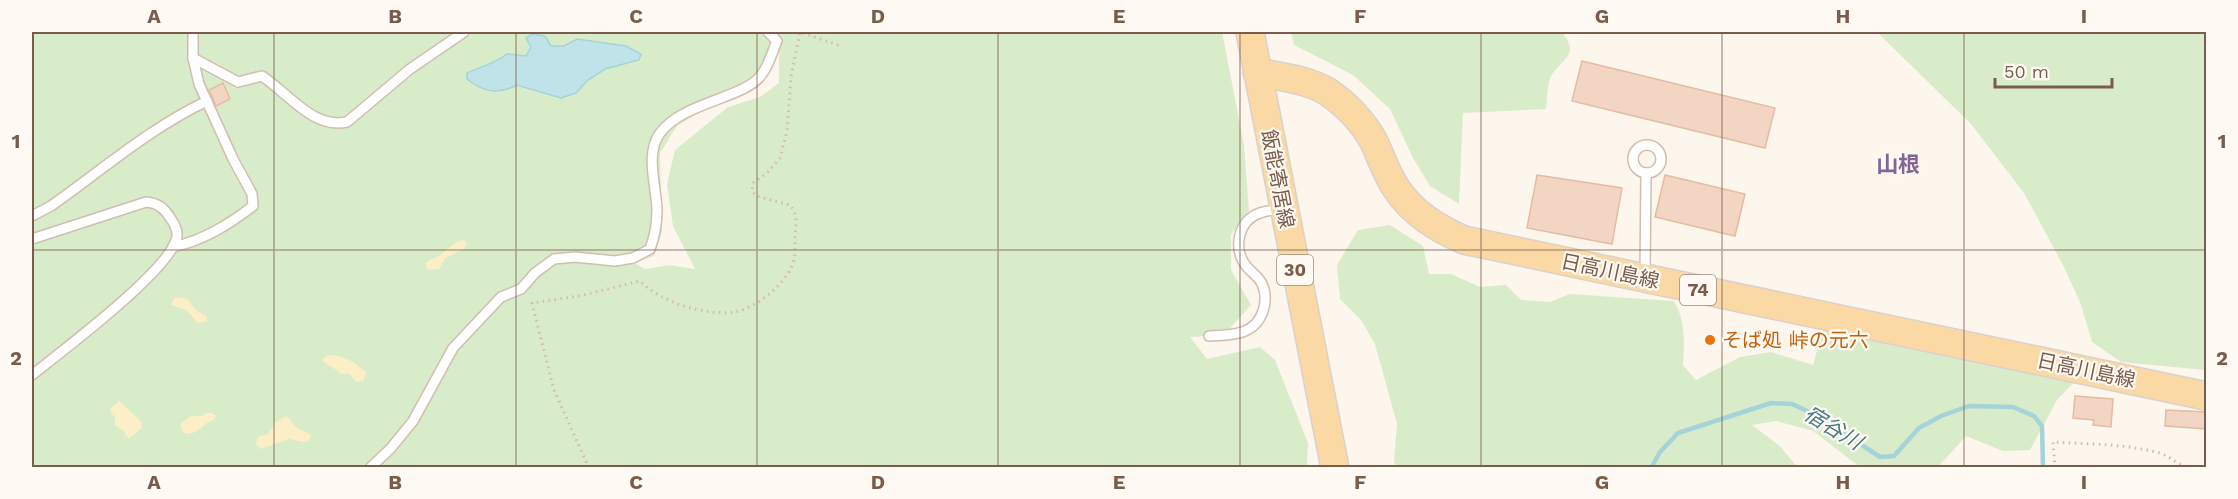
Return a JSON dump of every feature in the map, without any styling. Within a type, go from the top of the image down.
[{"type":"main road","name":"飯能寄居線","points":[[1250,32],[1335,468]]},
{"type":"main road","name":"日高川島線","points":[[1257,72],[1312,85],[1327,92],[1344,105],[1365,129],[1396,188],[1405,200],[1445,231],[1479,244],[2206,396]]},
{"type":"lane","points":[[173,247],[187,244],[220,230],[253,206],[252,194],[233,159],[200,84],[193,58],[193,32]]},
{"type":"lane","points":[[193,58],[238,82],[262,76],[312,116],[326,123],[337,124],[347,122],[410,69],[464,32]]},
{"type":"lane","points":[[370,468],[391,448],[413,421],[453,348],[501,297],[521,289],[535,273],[554,259],[575,257],[615,261],[633,258],[650,249],[656,232],[657,212],[651,152],[659,133],[674,120],[701,104],[754,83],[762,75],[777,41],[768,32]]},
{"type":"lane","points":[[32,216],[51,207],[157,129],[207,101]]},
{"type":"lane","points":[[1645,279],[1646,173]]},
{"type":"lane","points":[[32,239],[146,202],[157,203],[175,224],[178,238],[170,254],[146,279],[72,344],[32,375]]},
{"type":"lane","points":[[1209,336],[1247,331],[1256,325],[1262,316],[1265,306],[1262,282],[1246,266],[1238,243],[1241,230],[1249,220],[1259,213],[1283,209]]},
{"type":"path","points":[[589,468],[554,390],[532,303],[579,296],[640,281],[650,291],[692,309],[732,312],[750,308],[764,298],[791,269],[794,258],[796,217],[790,206],[756,196],[752,191],[753,183],[768,172],[780,158],[787,131],[791,77],[800,32],[842,46]]},
{"type":"path","points":[[2055,468],[2053,442],[2130,447],[2158,452],[2169,457],[2177,465],[2189,468]]},
{"type":"green space","points":[[32,32],[1222,32],[1244,145],[1249,211],[1231,235],[1231,270],[1251,305],[1224,335],[1190,337],[1207,359],[1260,347],[1275,360],[1308,443],[1305,468],[32,467]],"holes":[[[779,52],[779,83],[760,97],[728,107],[675,150],[667,184],[673,226],[695,269],[669,265],[645,269],[635,263],[654,256],[662,232],[660,153],[677,126],[716,102],[757,88],[772,70]]]},
{"type":"green space","points":[[1291,32],[1562,32],[1570,46],[1570,52],[1551,76],[1546,109],[1463,113],[1459,204],[1430,186],[1413,158],[1390,109],[1353,75],[1294,45]]},
{"type":"green space","points":[[1877,32],[2206,32],[2206,370],[2121,362],[2092,342],[2080,302],[2024,193],[1971,124]]},
{"type":"green space","points":[[1390,225],[1423,246],[1429,274],[1451,274],[1480,287],[1506,285],[1521,300],[1550,302],[1570,294],[1674,301],[1681,316],[1684,340],[1683,365],[1696,380],[1740,357],[1771,352],[1813,365],[1823,330],[2032,366],[2073,383],[2057,400],[2030,450],[2003,451],[1966,436],[1938,467],[1860,467],[1813,431],[1776,421],[1752,425],[1780,446],[1797,467],[1396,467],[1394,461],[1397,424],[1375,344],[1361,320],[1340,299],[1337,265],[1358,230]]},
{"type":"sand","points":[[463,240],[467,242],[464,249],[445,258],[439,269],[428,270],[425,263]]},
{"type":"sand","points":[[174,298],[187,299],[195,309],[207,317],[207,321],[198,323],[186,310],[171,305]]},
{"type":"sand","points":[[328,355],[344,358],[357,365],[366,372],[363,381],[356,382],[350,374],[341,374],[327,364],[322,360]]},
{"type":"sand","points":[[119,401],[142,422],[142,428],[129,439],[122,429],[115,426],[115,417],[111,413],[110,408]]},
{"type":"sand","points":[[205,413],[212,413],[216,416],[214,420],[196,432],[187,434],[183,432],[180,424],[191,416],[202,416]]},
{"type":"sand","points":[[286,416],[297,428],[311,436],[309,441],[289,439],[261,449],[256,444],[257,439],[267,435],[276,422]]},
{"type":"water","points":[[532,34],[545,36],[551,46],[564,46],[577,39],[626,46],[641,54],[639,60],[605,69],[588,80],[576,93],[561,98],[517,85],[491,91],[467,79],[467,73],[493,63],[507,54],[526,56],[531,47],[526,38]]},
{"type":"building","points":[[1582,61],[1775,108],[1765,148],[1572,101]]},
{"type":"building","points":[[223,83],[230,99],[216,106],[209,90]]},
{"type":"building","points":[[1537,175],[1622,188],[1612,244],[1527,228]]},
{"type":"building","points":[[1665,175],[1745,194],[1735,236],[1655,217]]},
{"type":"building","points":[[2075,396],[2113,399],[2111,427],[2093,425],[2094,420],[2073,418]]},
{"type":"building","points":[[2166,410],[2206,412],[2206,429],[2165,426]]},
{"type":"waterway","name":"宿谷川","points":[[1651,468],[1660,452],[1678,433],[1771,403],[1792,404],[1818,416],[1880,457],[1894,456],[1919,428],[1941,416],[1969,406],[2013,407],[2034,416],[2042,426],[2043,468]]},
{"type":"place","name":"そば処 峠の元六","points":[[1710,340]]},
{"type":"district","name":"山根","points":[[1898,164]]}]
